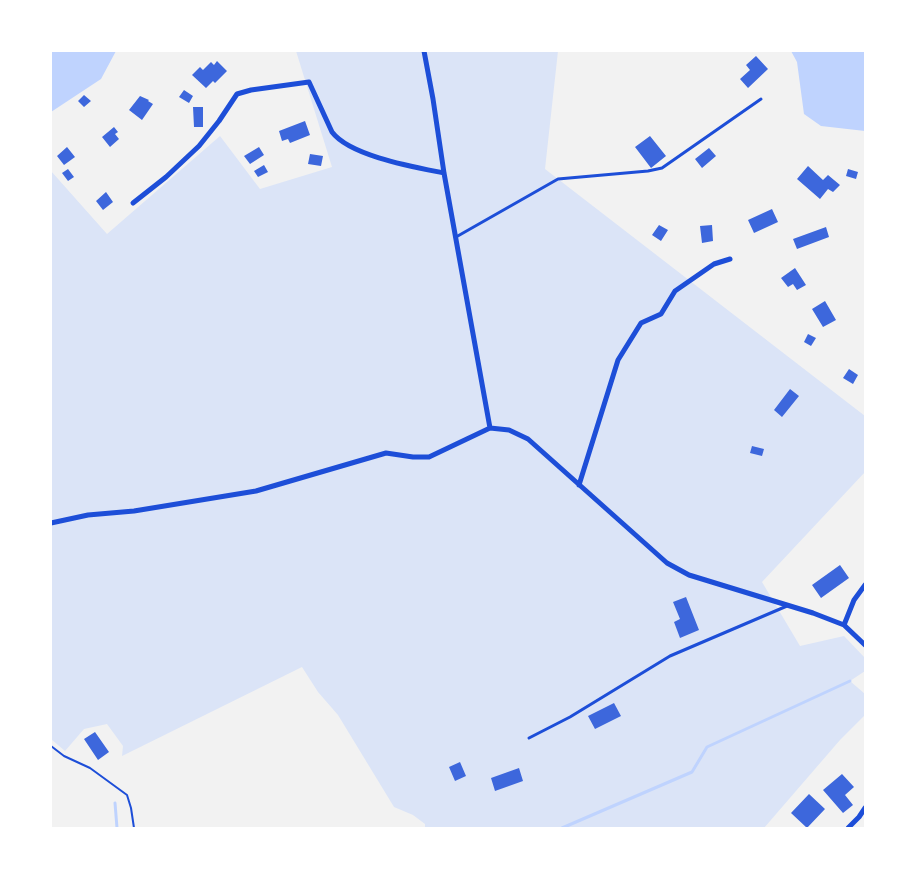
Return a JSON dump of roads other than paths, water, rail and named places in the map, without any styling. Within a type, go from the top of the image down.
[{"type":"street","points":[[424,51],[490,428]]},
{"type":"street","points":[[133,204],[166,177],[199,146],[237,94],[250,90],[309,82],[337,139],[347,145],[392,162],[444,173]]},
{"type":"street","points":[[579,485],[618,360],[641,323],[661,314],[675,291],[714,264],[730,259]]},
{"type":"street","points":[[51,523],[256,491],[386,453],[429,457],[490,428],[509,430],[528,439],[667,562],[689,575],[844,625],[865,645]]},
{"type":"street","points":[[844,625],[854,600],[865,585]]},
{"type":"street","points":[[848,828],[865,808]]},
{"type":"lane","points":[[456,237],[558,178],[648,172],[662,168],[761,98]]},
{"type":"lane","points":[[529,738],[570,717],[670,656],[788,606]]},
{"type":"water","points":[[51,51],[116,51],[101,79],[51,112]]},
{"type":"water","points":[[791,51],[865,51],[865,131],[821,126],[804,114],[797,62]]},
{"type":"waterway","points":[[562,828],[692,772],[707,747],[850,681]]},
{"type":"waterway","points":[[115,803],[117,828]]}]
